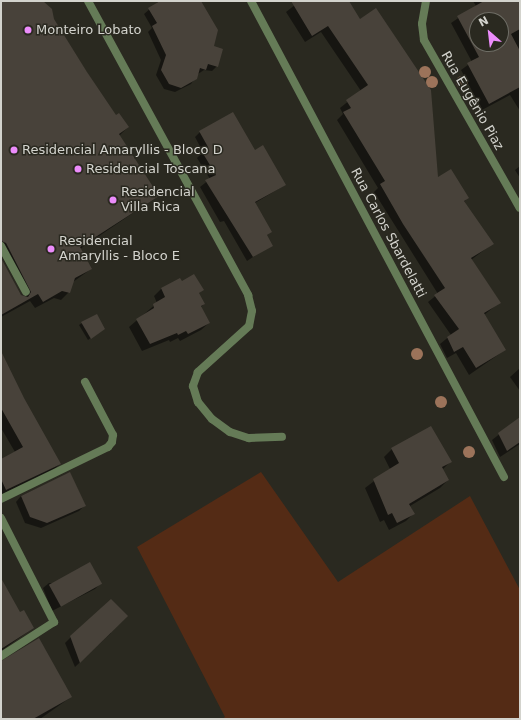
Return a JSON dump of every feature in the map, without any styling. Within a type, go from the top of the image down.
[{"type":"street","points":[[88,1],[248,295],[252,311],[249,326],[198,372],[193,386],[198,402],[212,419],[230,432],[249,438],[282,437]]},
{"type":"street","name":"Rua Carlos Sbardelatti","points":[[251,1],[504,477]]},
{"type":"street","name":"Rua Eugênio Piaz","points":[[426,1],[422,24],[424,40],[520,208]]},
{"type":"street","points":[[1,246],[26,292]]},
{"type":"street","points":[[1,499],[108,447],[112,442],[113,435],[84,382]]},
{"type":"street","points":[[1,518],[54,622],[1,656]]},
{"type":"shaded area","points":[[261,472],[338,582],[470,496],[520,590],[520,719],[222,719],[225,717],[137,547]]},
{"type":"building","points":[[1,1],[43,1],[52,9],[54,19],[87,72],[116,115],[119,113],[129,127],[119,134],[159,196],[80,247],[92,269],[75,278],[70,293],[62,291],[43,302],[38,294],[1,315],[1,258],[21,295],[28,297],[31,292],[6,243],[1,241]]},
{"type":"building","points":[[160,1],[201,1],[218,30],[214,46],[223,49],[218,67],[208,64],[206,70],[200,68],[197,79],[181,88],[169,84],[161,70],[166,55],[152,26],[157,23],[148,8]]},
{"type":"building","points":[[291,1],[349,1],[360,19],[376,8],[431,90],[438,177],[451,169],[469,198],[464,201],[494,244],[471,258],[501,303],[484,313],[506,350],[476,368],[463,347],[454,352],[447,337],[459,329],[434,295],[445,288],[403,224],[380,184],[385,181],[343,112],[351,108],[346,100],[368,85],[328,26],[312,36]]},
{"type":"building","points":[[484,1],[520,1],[520,29],[511,34],[520,51],[520,87],[489,104],[467,63],[479,57],[476,52],[509,52],[509,12],[469,12],[469,38],[457,16]]},
{"type":"building","points":[[233,112],[255,150],[263,145],[286,185],[255,202],[272,232],[267,235],[273,246],[253,257],[205,180],[216,175],[202,152],[208,147],[199,131]]},
{"type":"building","points":[[194,274],[204,290],[199,293],[205,304],[201,306],[210,323],[188,334],[186,331],[178,335],[177,333],[150,344],[136,319],[154,308],[153,304],[165,297],[161,288],[180,278],[182,281]]},
{"type":"building","points":[[97,314],[105,329],[91,339],[81,322]]},
{"type":"building","points":[[1,351],[24,398],[61,464],[6,490],[1,479],[1,459],[23,447],[1,408]]},
{"type":"building","points":[[520,417],[520,442],[507,451],[498,433]]},
{"type":"building","points":[[431,426],[452,462],[442,467],[449,480],[409,504],[415,514],[397,523],[392,513],[388,515],[373,479],[399,463],[391,448]]},
{"type":"building","points":[[70,472],[86,506],[47,523],[30,517],[21,496]]},
{"type":"building","points":[[90,562],[102,584],[61,607],[49,585]]},
{"type":"building","points":[[1,578],[20,612],[24,610],[34,628],[1,649]]},
{"type":"building","points":[[111,599],[128,616],[80,663],[70,636]]},
{"type":"building","points":[[39,638],[72,697],[33,719],[1,719],[1,661]]},
{"type":"place","name":"Monteiro Lobato","points":[[28,30]]},
{"type":"place","name":"Residencial Amaryllis - Bloco D","points":[[14,150]]},
{"type":"place","name":"Residencial Toscana","points":[[78,169]]},
{"type":"place","name":"Residencial Villa Rica","points":[[113,200]]},
{"type":"place","name":"Residencial Amaryllis - Bloco E","points":[[51,249]]}]
